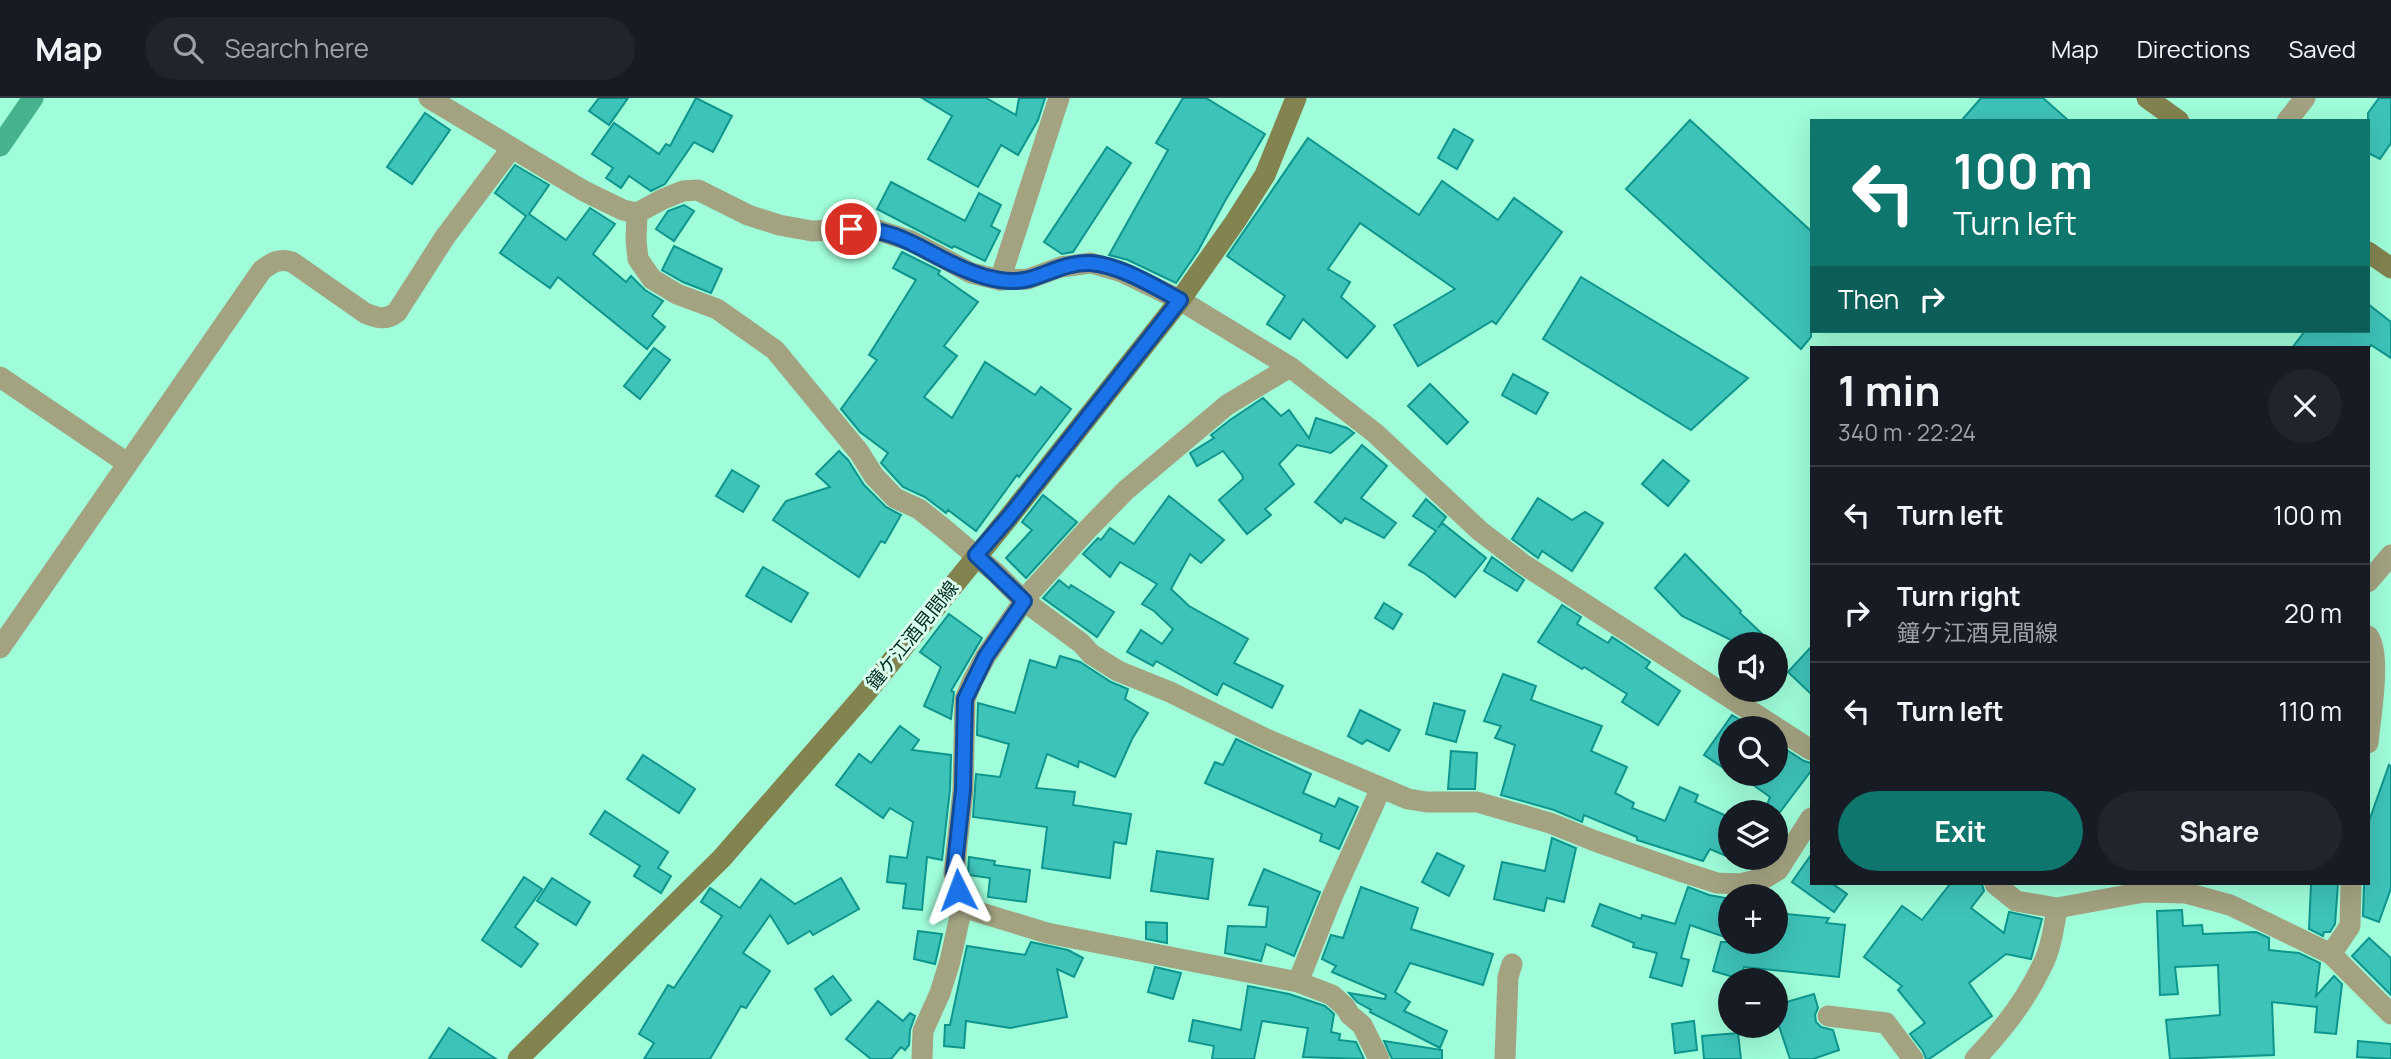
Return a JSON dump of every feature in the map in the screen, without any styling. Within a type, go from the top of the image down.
[{"type":"main road","name":"鐘ケ江酒見間線","points":[[518,1059],[722,858],[865,694],[1009,517],[1180,300],[1265,175],[1296,98]]},
{"type":"main road","points":[[2147,98],[2176,119]]},
{"type":"main road","points":[[2370,253],[2391,268]]},
{"type":"street","points":[[429,98],[511,149],[623,211],[637,212],[683,191],[698,190],[748,215],[779,225],[812,231],[871,228],[911,241],[971,273],[1000,280],[1028,279],[1061,267],[1091,263],[1122,272],[1180,300],[1290,366],[1376,433],[1480,531],[1523,564],[1810,749]]},
{"type":"street","points":[[1000,280],[1059,98]]},
{"type":"street","points":[[2289,119],[2305,98]]},
{"type":"street","points":[[0,648],[262,270],[274,261],[292,262],[365,313],[377,318],[392,316],[445,237],[511,149]]},
{"type":"street","points":[[637,212],[638,259],[652,279],[677,294],[717,309],[775,350],[859,452],[874,476],[895,498],[919,509],[976,555],[1024,601],[1081,643],[1091,654],[1118,671],[1170,692],[1264,738],[1408,799],[1427,802],[1477,802],[1550,822],[1595,841],[1717,883],[1740,884],[1778,870],[1810,820]]},
{"type":"street","points":[[922,1059],[923,1031],[940,993],[962,907],[954,873],[963,790],[965,699],[986,656],[1024,601],[1126,490],[1227,405],[1290,366]]},
{"type":"street","points":[[0,377],[127,463]]},
{"type":"street","points":[[2370,580],[2391,555]]},
{"type":"street","points":[[2370,639],[2375,658],[2370,719]]},
{"type":"street","points":[[1298,982],[1332,897],[1381,788]]},
{"type":"street","points":[[1996,885],[2016,901],[2057,908],[2144,892],[2186,893],[2231,905],[2330,954],[2391,1014]]},
{"type":"street","points":[[2330,954],[2350,926],[2351,885]]},
{"type":"street","points":[[962,907],[1047,933],[1298,982],[1332,995],[1345,1007],[1362,1025],[1379,1059]]},
{"type":"street","points":[[1975,1059],[1995,1039],[2043,965],[2057,908]]},
{"type":"street","points":[[1504,1059],[1508,977],[1512,964]]},
{"type":"street","points":[[1828,1016],[1886,1023],[1913,1059]]},
{"type":"building","points":[[599,98],[628,98],[609,125],[589,111]]},
{"type":"building","points":[[696,98],[732,116],[713,152],[694,142],[665,184],[651,191],[629,176],[621,188],[606,178],[613,168],[592,154],[614,123],[659,154],[666,144],[670,146]]},
{"type":"building","points":[[922,98],[986,98],[1016,115],[1019,98],[1045,98],[1038,120],[1018,155],[1001,145],[978,187],[928,159],[952,116]]},
{"type":"building","points":[[1183,98],[1206,98],[1265,134],[1198,251],[1176,283],[1128,260],[1109,255],[1168,150],[1156,143]]},
{"type":"building","points":[[1981,98],[2043,98],[2067,119],[1963,119]]},
{"type":"building","points":[[2379,98],[2391,98],[2391,143],[2380,159],[2370,154],[2368,113]]},
{"type":"building","points":[[425,113],[450,130],[412,184],[387,167]]},
{"type":"building","points":[[1690,120],[1810,230],[1811,337],[1801,349],[1626,189]]},
{"type":"building","points":[[1454,129],[1473,140],[1457,169],[1438,158]]},
{"type":"building","points":[[1308,138],[1419,215],[1442,181],[1498,220],[1514,198],[1562,232],[1496,324],[1492,321],[1418,366],[1394,325],[1455,289],[1360,223],[1328,269],[1350,282],[1341,297],[1375,326],[1347,358],[1303,319],[1290,339],[1267,324],[1285,296],[1227,256]]},
{"type":"building","points":[[1107,147],[1131,163],[1073,252],[1062,254],[1044,242]]},
{"type":"building","points":[[515,165],[549,185],[529,214],[566,240],[590,208],[615,224],[593,254],[626,282],[631,276],[645,290],[663,301],[652,316],[665,327],[647,349],[558,277],[550,288],[500,253],[526,216],[495,193]]},
{"type":"building","points":[[891,182],[965,221],[979,193],[1001,205],[991,226],[1000,231],[985,261],[954,246],[952,248],[877,209]]},
{"type":"building","points":[[684,205],[694,211],[674,241],[656,229],[668,211]]},
{"type":"building","points":[[674,246],[722,269],[711,293],[662,270]]},
{"type":"building","points":[[902,252],[940,271],[938,274],[978,302],[944,346],[957,356],[924,397],[952,418],[985,362],[1035,395],[1041,387],[1071,409],[976,531],[948,510],[946,513],[925,497],[903,487],[881,463],[888,453],[860,432],[841,409],[877,360],[869,355],[916,280],[893,268]]},
{"type":"building","points":[[1581,277],[1748,378],[1691,430],[1543,339]]},
{"type":"building","points":[[2370,306],[2391,322],[2391,358],[2371,345],[2294,346],[2303,333],[2370,333]]},
{"type":"building","points":[[654,348],[670,360],[640,399],[624,386]]},
{"type":"building","points":[[1513,374],[1548,393],[1536,414],[1502,395]]},
{"type":"building","points":[[1430,384],[1468,422],[1447,444],[1408,406]]},
{"type":"building","points":[[1263,398],[1281,416],[1289,410],[1309,438],[1316,418],[1354,433],[1331,453],[1297,445],[1279,464],[1294,484],[1265,509],[1271,515],[1247,534],[1219,500],[1243,479],[1242,475],[1223,451],[1197,466],[1190,453],[1214,438],[1211,435]]},
{"type":"building","points":[[1362,445],[1387,466],[1361,498],[1396,523],[1384,538],[1345,518],[1341,523],[1315,502]]},
{"type":"building","points":[[839,451],[864,485],[886,507],[901,515],[885,543],[881,541],[859,577],[773,520],[786,501],[830,487],[816,474]]},
{"type":"building","points":[[1663,460],[1689,481],[1668,506],[1642,484]]},
{"type":"building","points":[[732,470],[759,486],[743,512],[716,496]]},
{"type":"building","points":[[1043,495],[1077,522],[1026,578],[1006,558],[1032,530],[1022,522]]},
{"type":"building","points":[[1169,496],[1224,540],[1201,563],[1190,554],[1171,589],[1189,606],[1248,639],[1234,663],[1283,686],[1272,708],[1223,683],[1217,695],[1156,661],[1153,666],[1127,652],[1141,630],[1162,644],[1173,629],[1142,604],[1157,584],[1120,562],[1110,577],[1083,554],[1098,538],[1101,540],[1110,528],[1134,544]]},
{"type":"building","points":[[1538,498],[1572,520],[1585,512],[1603,523],[1572,571],[1542,551],[1538,558],[1512,539]]},
{"type":"building","points":[[1426,499],[1446,517],[1438,528],[1442,523],[1486,558],[1455,597],[1409,565],[1436,531],[1413,516]]},
{"type":"building","points":[[1685,554],[1760,632],[1718,634],[1682,616],[1655,588]]},
{"type":"building","points":[[1492,557],[1524,580],[1517,591],[1484,571]]},
{"type":"building","points":[[763,567],[808,593],[791,622],[746,596]]},
{"type":"building","points":[[1059,580],[1114,612],[1097,637],[1043,598]]},
{"type":"building","points":[[1384,603],[1402,614],[1393,629],[1375,618]]},
{"type":"building","points":[[1562,605],[1581,617],[1577,624],[1608,643],[1612,637],[1650,662],[1646,668],[1680,691],[1658,725],[1622,702],[1627,694],[1538,642]]},
{"type":"building","points":[[949,614],[982,638],[951,691],[954,692],[951,719],[924,706],[941,667],[920,652]]},
{"type":"building","points":[[1810,648],[1810,693],[1788,672]]},
{"type":"building","points":[[1060,656],[1080,662],[1111,682],[1128,689],[1125,699],[1148,713],[1132,739],[1115,777],[1079,761],[1078,767],[1047,754],[1036,788],[1075,792],[1073,805],[1131,814],[1126,844],[1114,842],[1110,878],[1042,868],[1047,827],[973,817],[976,774],[1000,777],[1009,744],[977,735],[978,703],[1015,713],[1030,660],[1056,668]]},
{"type":"building","points":[[1503,674],[1536,686],[1531,700],[1602,726],[1591,751],[1627,767],[1615,793],[1634,803],[1632,808],[1665,821],[1680,787],[1698,795],[1695,802],[1718,812],[1718,852],[1710,849],[1703,861],[1637,840],[1637,837],[1584,815],[1582,822],[1554,810],[1501,795],[1515,745],[1495,738],[1501,726],[1484,721]]},
{"type":"building","points":[[1434,703],[1465,711],[1456,742],[1426,734]]},
{"type":"building","points":[[1360,710],[1400,730],[1389,751],[1367,740],[1362,744],[1348,736]]},
{"type":"building","points":[[900,726],[919,740],[912,750],[951,755],[942,860],[927,857],[922,910],[903,908],[906,884],[887,882],[890,856],[907,858],[913,822],[890,808],[883,818],[836,785],[859,754],[871,763]]},
{"type":"building","points":[[1718,735],[1718,764],[1704,755]]},
{"type":"building","points":[[1236,739],[1311,774],[1303,793],[1335,807],[1339,798],[1358,807],[1339,849],[1320,841],[1322,834],[1205,783],[1215,762],[1223,765]]},
{"type":"building","points":[[1451,751],[1477,753],[1475,789],[1448,789]]},
{"type":"building","points":[[1788,751],[1810,763],[1810,772],[1788,801],[1769,800],[1770,797],[1755,786],[1788,786]]},
{"type":"building","points":[[643,755],[695,789],[679,813],[627,779]]},
{"type":"building","points":[[2389,765],[2391,888],[2379,922],[2363,916],[2364,885],[2370,885],[2370,818]]},
{"type":"building","points":[[605,811],[668,852],[658,868],[671,876],[661,893],[634,876],[640,866],[590,834]]},
{"type":"building","points":[[1552,838],[1576,848],[1564,902],[1547,898],[1544,911],[1494,899],[1502,862],[1545,871]]},
{"type":"building","points":[[1157,851],[1213,859],[1208,899],[1151,891]]},
{"type":"building","points":[[1437,853],[1464,866],[1449,896],[1422,882]]},
{"type":"building","points":[[1810,856],[1810,885],[1834,885],[1847,894],[1834,912],[1792,882]]},
{"type":"building","points":[[969,857],[995,861],[994,865],[1030,870],[1026,902],[988,897],[990,878],[968,875]]},
{"type":"building","points":[[1264,869],[1320,892],[1294,956],[1266,944],[1261,961],[1225,953],[1228,926],[1266,927],[1268,907],[1249,905]]},
{"type":"building","points":[[524,877],[542,889],[515,927],[538,944],[521,967],[482,940]]},
{"type":"building","points":[[552,878],[590,902],[576,925],[537,901]]},
{"type":"building","points":[[841,878],[859,909],[813,935],[810,931],[788,944],[770,915],[743,953],[770,971],[746,1008],[741,1006],[710,1059],[644,1059],[654,1043],[639,1034],[668,985],[674,988],[722,916],[701,902],[710,888],[740,908],[761,879],[795,904]]},
{"type":"building","points":[[1949,885],[1982,885],[1984,891],[1971,908],[2004,933],[2009,912],[2042,919],[2031,959],[2006,954],[1969,983],[1992,1016],[1929,1059],[1926,1059],[1910,1034],[1925,1023],[1898,990],[1902,986],[1864,957],[1902,906],[1922,920]]},
{"type":"building","points":[[2311,885],[2338,885],[2335,924],[2330,932],[2324,932],[2323,936],[2309,929]]},
{"type":"building","points":[[1361,887],[1418,908],[1411,929],[1493,954],[1483,985],[1410,963],[1395,992],[1410,1002],[1404,1011],[1447,1031],[1440,1048],[1370,1012],[1371,1010],[1357,1002],[1349,993],[1385,999],[1386,995],[1332,972],[1336,966],[1322,959],[1331,935],[1343,938]]},
{"type":"building","points":[[1688,887],[1718,897],[1718,935],[1690,925],[1681,958],[1689,960],[1682,986],[1650,977],[1657,953],[1633,947],[1634,943],[1592,926],[1600,904],[1641,919],[1642,915],[1675,924]]},
{"type":"building","points":[[2182,910],[2183,926],[2202,925],[2203,934],[2256,932],[2269,938],[2269,950],[2299,953],[2320,963],[2316,996],[2334,976],[2342,984],[2336,1034],[2315,1032],[2317,1007],[2272,1002],[2274,1055],[2170,1059],[2166,1020],[2220,1015],[2218,965],[2175,967],[2178,994],[2160,995],[2157,911]]},
{"type":"building","points":[[1788,914],[1829,918],[1826,923],[1845,925],[1839,977],[1788,972],[1788,968],[1718,968],[1718,972],[1713,971],[1718,953],[1788,954]]},
{"type":"building","points":[[1146,922],[1167,923],[1167,943],[1146,939]]},
{"type":"building","points":[[918,931],[942,934],[935,964],[914,959]]},
{"type":"building","points":[[2369,938],[2391,958],[2391,995],[2352,956]]},
{"type":"building","points":[[1031,942],[1068,950],[1083,958],[1074,977],[1057,969],[1067,1017],[1010,1028],[966,1021],[964,1048],[944,1046],[945,1025],[950,1025],[967,946],[1025,955]]},
{"type":"building","points":[[1155,967],[1181,973],[1173,999],[1148,992]]},
{"type":"building","points":[[833,976],[851,1000],[831,1015],[815,989]]},
{"type":"building","points":[[1248,986],[1289,994],[1325,1006],[1334,1014],[1331,1032],[1340,1034],[1339,1040],[1356,1042],[1364,1059],[1303,1057],[1308,1028],[1262,1021],[1254,1059],[1212,1059],[1214,1046],[1189,1041],[1193,1020],[1241,1030]]},
{"type":"building","points":[[1814,994],[1818,1008],[1816,1022],[1821,1027],[1833,1030],[1839,1050],[1813,1059],[1790,1059],[1783,1038],[1788,1038],[1788,1002]]},
{"type":"building","points":[[878,1001],[903,1021],[910,1013],[915,1016],[909,1045],[905,1050],[901,1047],[891,1059],[871,1059],[846,1039]]},
{"type":"building","points":[[1694,1021],[1697,1050],[1675,1053],[1672,1024]]},
{"type":"building","points":[[449,1028],[496,1059],[429,1059]]},
{"type":"building","points":[[1718,1035],[1718,1038],[1739,1038],[1741,1059],[1704,1059],[1702,1036]]},
{"type":"building","points":[[1384,1041],[1442,1050],[1442,1059],[1392,1059]]},
{"type":"building","points":[[2358,1041],[2391,1044],[2391,1059],[2357,1057]]},
{"type":"waterway","points":[[0,146],[33,98]]},
{"type":"route","points":[[851,229],[871,228],[911,241],[971,273],[1000,280],[1028,279],[1061,267],[1091,263],[1122,272],[1180,300],[976,555],[1024,601],[986,656],[965,699],[963,790],[954,873],[958,890]]}]
